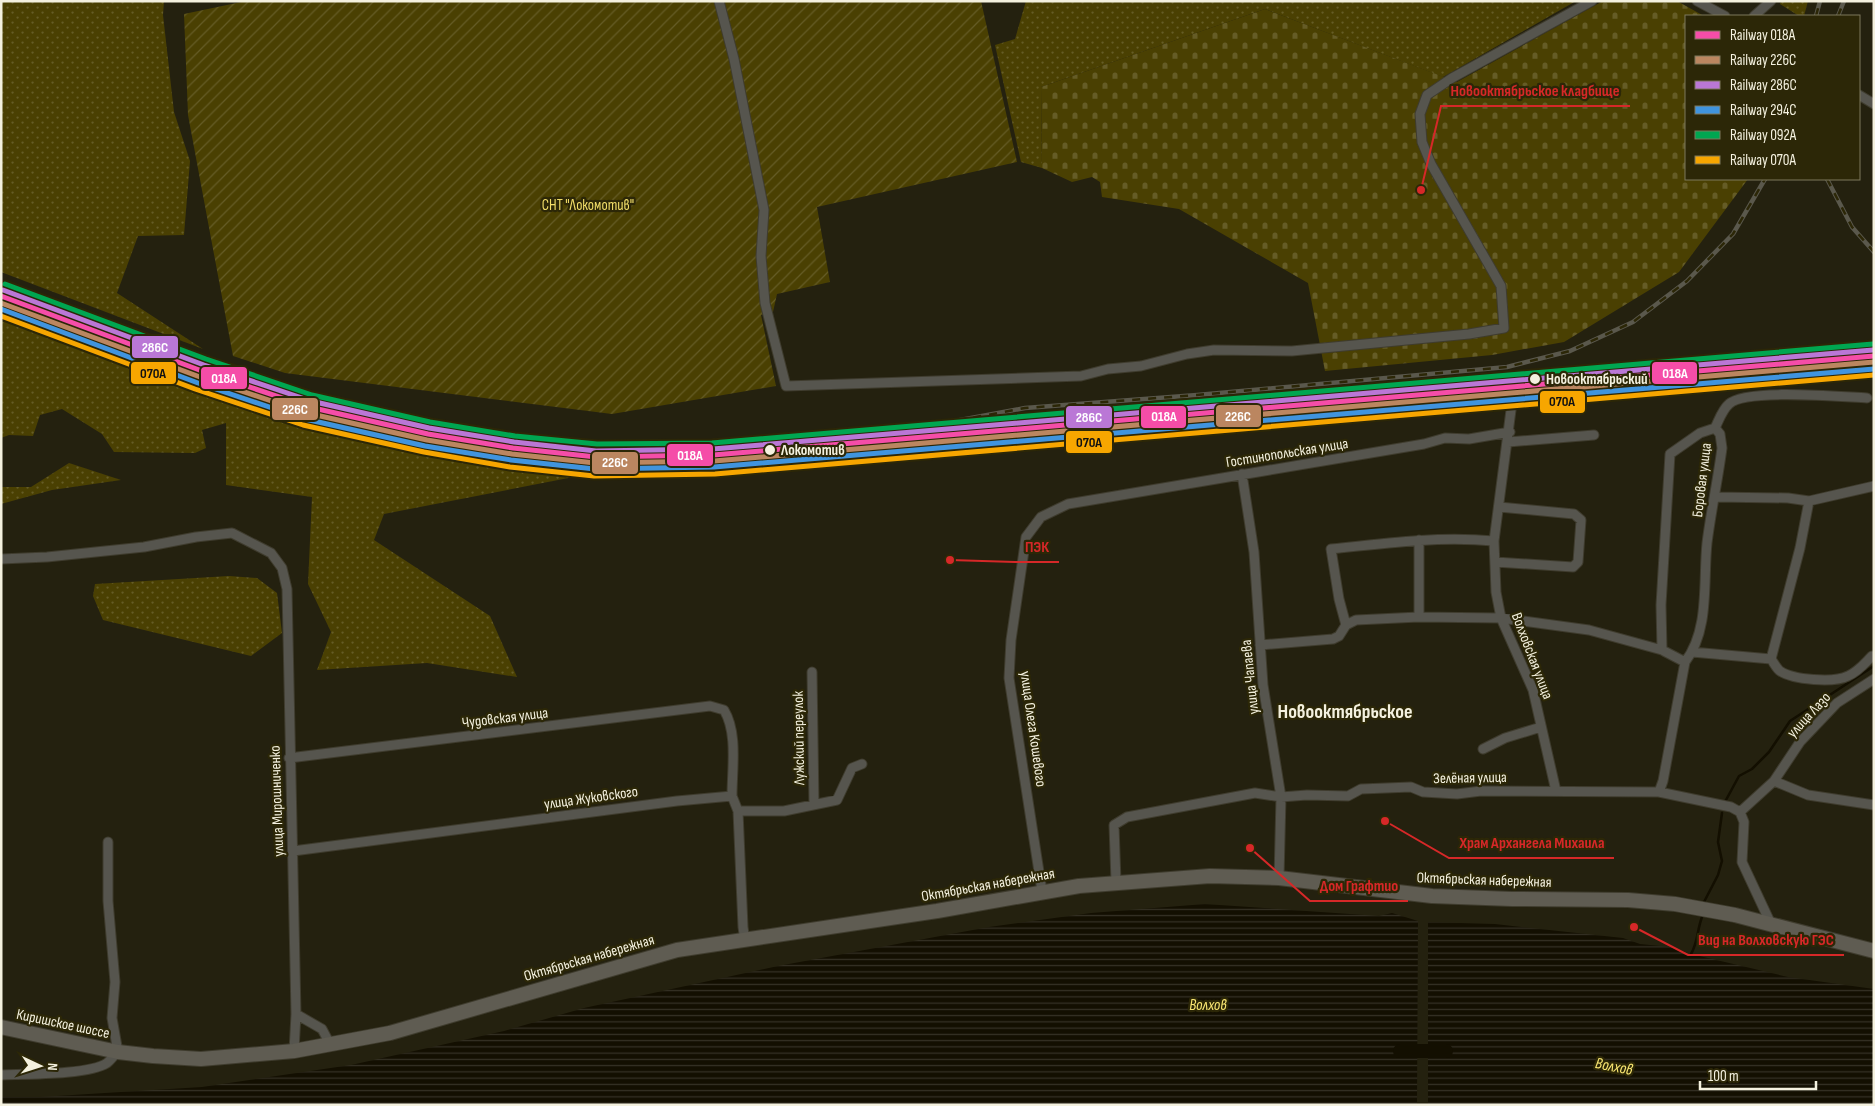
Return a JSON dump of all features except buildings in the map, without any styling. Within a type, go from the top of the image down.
[{"type":"main road","name":"Октябрьская набережная","points":[[118,1052],[201,1059],[294,1051],[390,1033],[647,957],[677,950],[928,912],[1042,891],[1116,882],[1210,876],[1278,878],[1432,896],[1512,900],[1628,900],[1675,904],[1771,924],[1874,951]]},
{"type":"main road","name":"Киришское шоссе","points":[[1,1027],[118,1052]]},
{"type":"street","points":[[719,1],[734,59],[764,210],[762,256],[765,303],[786,386],[1081,376],[1141,366],[1187,354],[1214,350],[1292,351],[1470,334],[1504,328],[1502,286],[1431,164],[1422,142],[1420,114],[1427,95],[1452,78],[1592,1]]},
{"type":"street","points":[[1697,1],[1723,15]]},
{"type":"street","points":[[1755,15],[1771,1]]},
{"type":"street","points":[[1860,96],[1874,104]]},
{"type":"street","points":[[1715,428],[1728,404],[1738,399],[1777,395],[1867,398]]},
{"type":"street","name":"Волховская улица","points":[[1511,410],[1510,432],[1494,541],[1496,592],[1501,618],[1533,690],[1556,791]]},
{"type":"street","name":"Боровая улица","points":[[1662,650],[1661,606],[1670,454],[1700,433],[1715,428],[1720,434],[1722,448],[1707,543],[1702,618],[1692,652],[1685,662]]},
{"type":"street","name":"Гостинопольская улица","points":[[1068,504],[1424,444],[1445,438],[1469,439],[1510,432]]},
{"type":"street","points":[[1508,442],[1594,435]]},
{"type":"street","name":"улица Чапаева","points":[[1242,474],[1254,552],[1263,685],[1281,797],[1278,878]]},
{"type":"street","points":[[1715,497],[1788,498],[1808,502],[1874,486]]},
{"type":"street","points":[[1808,502],[1800,548],[1771,659],[1779,671],[1794,678],[1834,679],[1846,677],[1860,669],[1872,656]]},
{"type":"street","name":"улица Олега Кошевого","points":[[1042,891],[1009,678],[1011,640],[1026,537],[1041,517],[1068,504]]},
{"type":"street","points":[[1495,562],[1573,567],[1578,562],[1581,520],[1574,514],[1499,507]]},
{"type":"street","name":"улица Мирошниченко","points":[[1,559],[48,557],[95,550],[144,547],[196,537],[232,533],[271,554],[282,568],[287,589],[289,758],[296,1014],[294,1051]]},
{"type":"street","points":[[1346,626],[1338,599],[1331,549],[1459,538],[1494,541]]},
{"type":"street","points":[[1419,540],[1419,617]]},
{"type":"street","points":[[1260,645],[1333,639],[1340,636],[1346,626],[1356,620],[1419,617],[1501,618],[1589,630],[1662,650],[1685,662],[1663,781],[1659,792]]},
{"type":"street","points":[[1692,652],[1771,659]]},
{"type":"street","name":"Лужский переулок","points":[[812,672],[814,804]]},
{"type":"street","name":"улица Лазо","points":[[1774,781],[1800,742],[1837,703],[1874,678]]},
{"type":"street","name":"Чудовская улица","points":[[289,758],[710,706],[724,710],[729,718],[732,735],[732,796]]},
{"type":"street","points":[[1483,749],[1505,738],[1541,727]]},
{"type":"street","points":[[738,811],[784,811],[837,800],[852,768],[862,764]]},
{"type":"street","points":[[1771,924],[1742,862],[1744,822],[1740,812],[1774,781],[1808,795],[1874,805]]},
{"type":"street","name":"Зелёная улица","points":[[1116,882],[1114,825],[1127,816],[1254,793],[1281,797],[1307,795],[1348,796],[1361,789],[1411,787],[1423,792],[1458,794],[1481,791],[1659,792],[1731,807],[1740,812]]},
{"type":"street","points":[[732,796],[738,811],[742,927],[745,941]]},
{"type":"street","name":"улица Жуковского","points":[[293,851],[677,801],[732,796]]},
{"type":"street","points":[[1,1076],[66,1072],[94,1067],[106,1064],[118,1052],[112,1018],[115,982],[108,901],[108,842]]},
{"type":"street","points":[[296,1014],[322,1029],[330,1044]]},
{"type":"green space","points":[[1,1],[164,1],[163,15],[174,112],[190,161],[184,235],[138,236],[117,293],[203,349],[1,272]]},
{"type":"green space","name":"СНТ \"Локомотив\"","points":[[246,1],[981,1],[1017,162],[817,207],[830,282],[777,294],[773,312],[761,315],[776,386],[612,414],[285,373],[233,356],[188,115],[184,14]]},
{"type":"green space","points":[[1026,1],[1576,1],[1443,77],[1265,9],[1041,87],[1042,168],[1021,162],[995,45],[1015,39]]},
{"type":"green space","points":[[1603,1],[1677,1],[1702,15],[1685,15],[1685,180],[1747,180],[1679,272],[1564,342],[1492,355],[1325,371],[1308,283],[1179,209],[1102,197],[1100,182],[1092,177],[1072,182],[1042,168],[1041,87],[1265,9],[1457,82]]},
{"type":"green space","points":[[1781,1],[1808,1],[1804,15],[1797,15],[1780,4]]},
{"type":"green space","points":[[1,310],[238,398],[419,446],[630,466],[384,514],[374,540],[490,616],[517,677],[427,663],[317,670],[331,632],[308,584],[312,497],[226,485],[226,423],[202,430],[206,448],[195,453],[114,452],[102,434],[62,409],[40,415],[33,436],[9,435],[1,438]]},
{"type":"green space","points":[[69,463],[121,480],[52,490],[1,504],[1,487],[31,487]]},
{"type":"green space","points":[[229,576],[257,578],[277,593],[282,633],[251,656],[103,620],[93,596],[95,584]]},
{"type":"water","name":"Волхов","points":[[1205,904],[1379,916],[1392,913],[1418,921],[1417,1105],[1,1105],[1,1097],[40,1097],[202,1087],[351,1065],[504,1031],[584,1008],[778,966],[989,927],[1091,913]]},
{"type":"water","name":"Волхов","points":[[1428,922],[1495,924],[1623,938],[1640,944],[1671,947],[1691,954],[1788,977],[1874,989],[1874,1105],[1428,1105]]},
{"type":"waterway","points":[[1726,800],[1739,776],[1752,769],[1769,752],[1790,721],[1874,666]]},
{"type":"waterway","points":[[1704,902],[1718,875],[1722,861],[1718,842],[1722,813]]},
{"type":"waterway","points":[[1691,954],[1702,917]]},
{"type":"waterway","name":"Волхов","points":[[1400,1051],[1446,1051]]},
{"type":"railway","points":[[1816,15],[1820,1]]},
{"type":"railway","points":[[1838,15],[1844,1]]},
{"type":"railway","points":[[879,435],[1025,408],[1197,395],[1507,367],[1570,351],[1633,322],[1687,281],[1733,234],[1764,180]]},
{"type":"railway","points":[[1828,180],[1852,227],[1874,252]]},
{"type":"rail line","name":"092А","points":[[5,284],[206,359],[312,395],[430,422],[515,436],[597,444],[712,443],[1873,344]]},
{"type":"rail line","name":"286С","points":[[3,290],[204,365],[311,401],[429,428],[514,442],[596,451],[713,449],[1873,350]]},
{"type":"rail line","name":"018А","points":[[1,296],[202,371],[309,407],[428,434],[513,448],[596,457],[713,455],[1874,356]]},
{"type":"rail line","name":"226С","points":[[1,303],[200,377],[307,413],[427,440],[512,454],[595,463],[714,461],[1874,362]]},
{"type":"rail line","name":"294С","points":[[1,309],[198,383],[305,419],[425,446],[511,460],[595,469],[714,467],[1874,369]]},
{"type":"rail line","name":"070А","points":[[1,316],[195,389],[303,425],[424,452],[510,467],[594,476],[715,474],[1874,375]]},
{"type":"place","name":"Новооктябрьское кладбище","points":[[1421,190]]},
{"type":"place","name":"Новооктябрьский","points":[[1535,379]]},
{"type":"place","name":"Локомотив","points":[[770,450]]},
{"type":"place","name":"ПЭК","points":[[950,560]]},
{"type":"place","name":"Храм Архангела Михаила","points":[[1385,821]]},
{"type":"place","name":"Дом Графтио","points":[[1250,848]]},
{"type":"place","name":"Вид на Волховскую ГЭС","points":[[1634,927]]},
{"type":"district","name":"Новооктябрьское","points":[[1345,712]]}]
